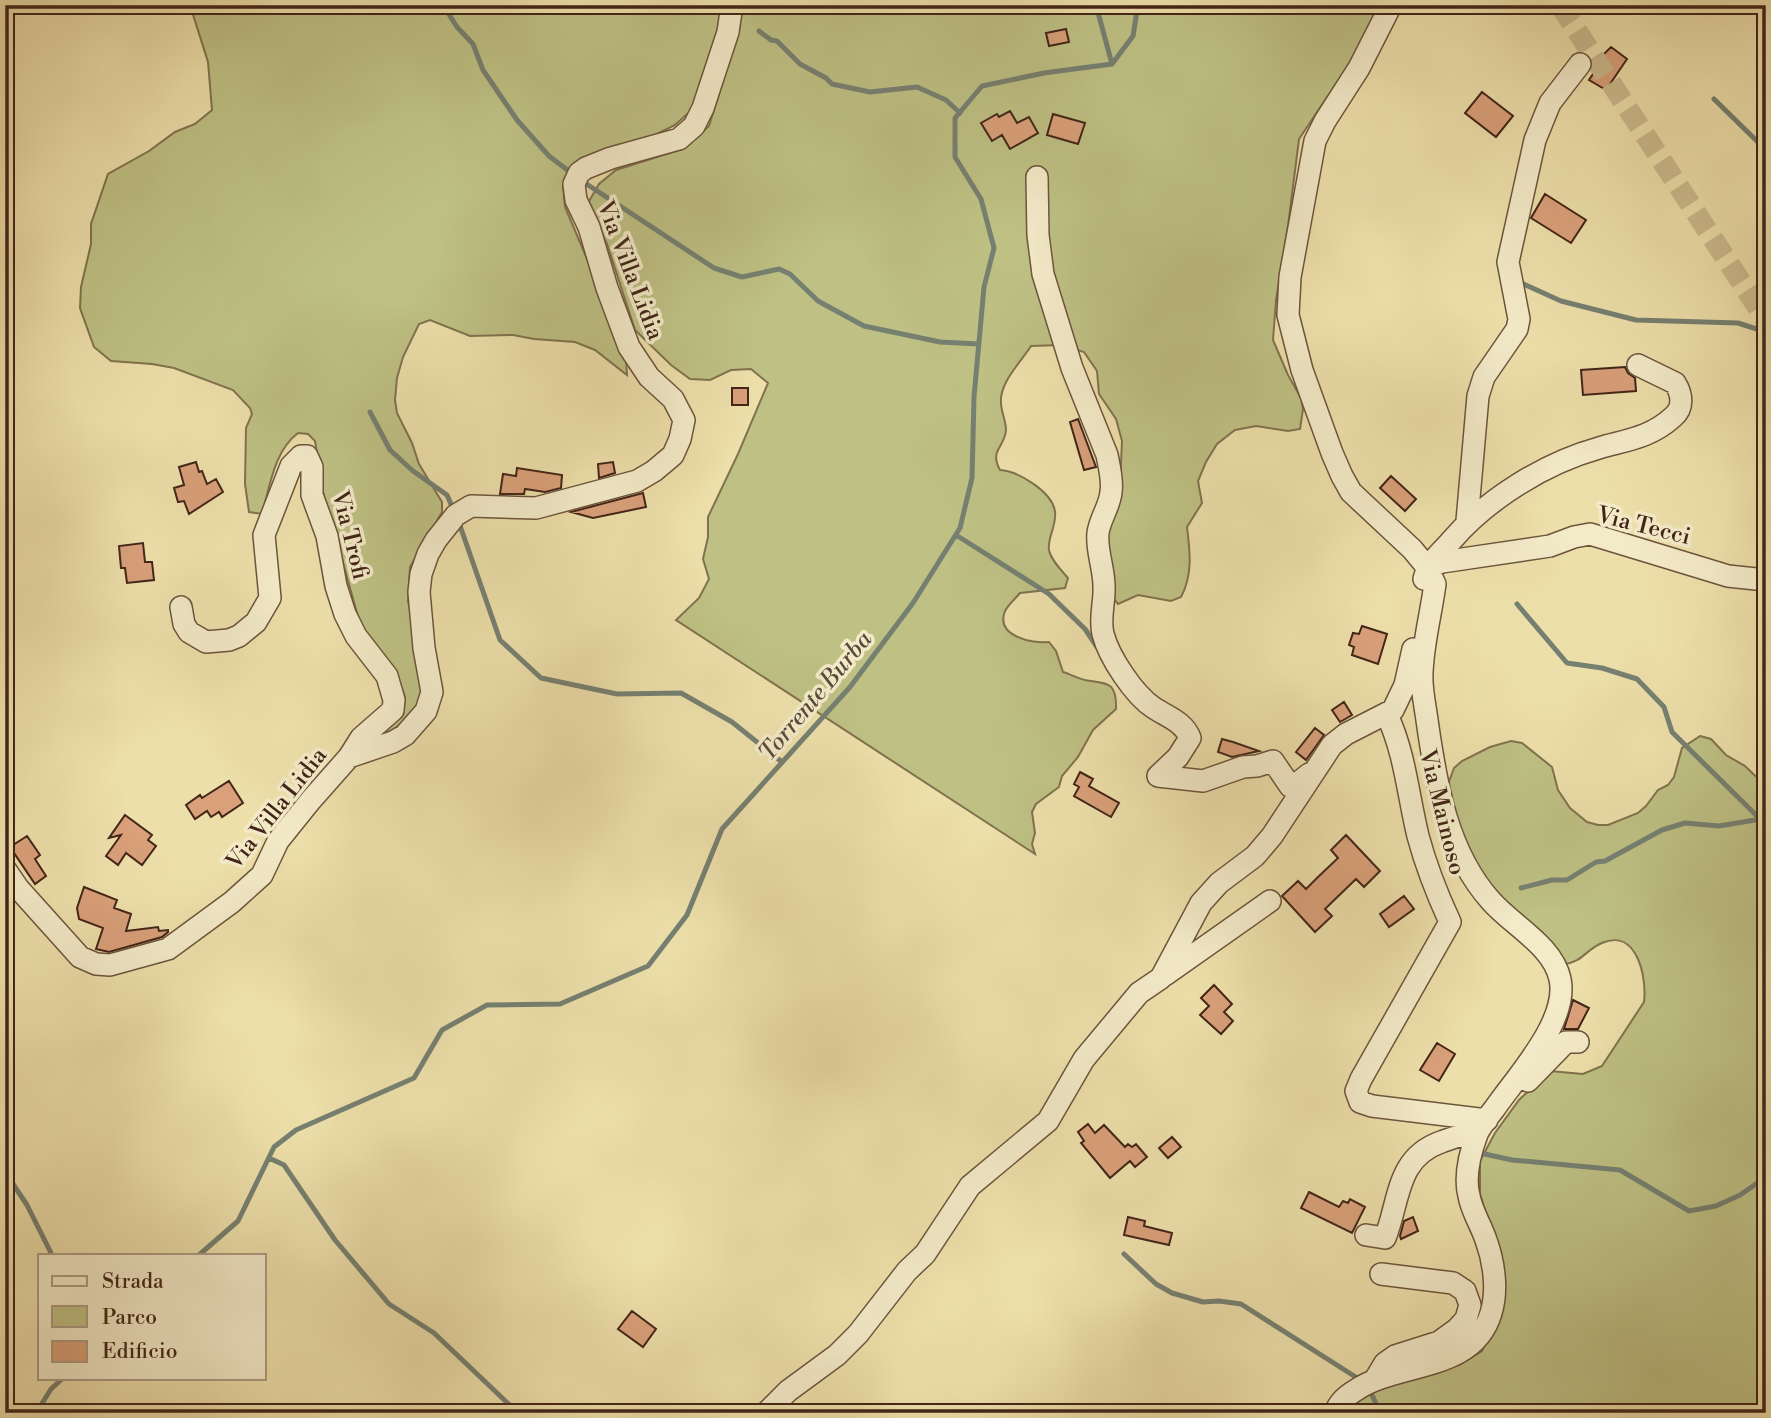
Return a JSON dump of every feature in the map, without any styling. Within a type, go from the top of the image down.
[{"type":"street","name":"Via Villa Lidia","points":[[5,869],[18,888],[80,957],[96,964],[110,965],[168,949],[232,902],[262,874],[278,841],[349,757],[393,742],[405,735],[421,719],[432,692],[424,648],[419,592],[421,574],[436,540],[456,515],[471,506],[536,508],[637,481],[673,455],[684,420],[673,399],[649,377],[629,347],[607,288],[589,227],[576,200],[574,184],[579,173],[586,168],[611,158],[679,139],[694,126],[703,108],[724,44],[732,5]]},
{"type":"street","points":[[1335,1413],[1343,1399],[1374,1379],[1458,1355],[1484,1332],[1492,1311],[1494,1267],[1472,1206],[1467,1180],[1487,1119],[1549,1031],[1559,1009],[1562,992],[1555,965],[1485,893],[1472,875],[1451,834],[1432,753],[1421,676],[1435,584],[1427,566],[1351,492],[1342,477],[1302,370],[1288,315],[1290,276],[1315,142],[1325,121],[1359,68],[1391,5]]},
{"type":"street","points":[[1467,521],[1478,396],[1484,377],[1517,329],[1519,319],[1508,262],[1535,139],[1550,103],[1580,64]]},
{"type":"street","points":[[1037,177],[1038,235],[1043,274],[1072,368],[1107,455],[1110,470],[1111,493],[1097,537],[1104,585],[1102,632],[1111,654],[1137,693],[1154,708],[1169,715],[1187,731],[1190,738],[1178,757],[1158,776],[1203,781],[1243,767],[1273,761],[1290,786],[1294,786],[1315,770]]},
{"type":"street","points":[[1161,978],[1201,903],[1219,883],[1255,856],[1272,836],[1332,745],[1346,733],[1387,715],[1398,702],[1405,685],[1416,637],[1427,566],[1467,521],[1527,478],[1599,447],[1628,442],[1673,418],[1681,399],[1675,383],[1638,365]]},
{"type":"street","name":"Via Trofi","points":[[181,607],[184,624],[189,632],[206,642],[229,640],[239,636],[256,622],[270,598],[264,535],[291,466],[301,456],[307,456],[312,467],[312,495],[327,536],[345,614],[356,636],[387,676],[394,699],[393,710],[361,738],[349,757]]},
{"type":"street","name":"Via Tecci","points":[[1427,566],[1550,546],[1590,534],[1728,576],[1756,579],[1766,577]]},
{"type":"street","name":"Via Mainoso","points":[[1387,715],[1396,735],[1418,836],[1432,883],[1450,922],[1356,1091],[1360,1102],[1372,1106],[1487,1119]]},
{"type":"street","points":[[766,1413],[788,1391],[837,1355],[858,1334],[908,1271],[925,1254],[970,1186],[1048,1121],[1084,1059],[1139,993],[1270,901]]},
{"type":"street","points":[[1366,1235],[1385,1238],[1405,1172],[1419,1152],[1466,1133],[1487,1119],[1516,1096],[1553,1052],[1566,1042],[1578,1042]]},
{"type":"street","points":[[1374,1379],[1385,1363],[1395,1356],[1439,1342],[1457,1329],[1466,1319],[1470,1305],[1465,1291],[1453,1283],[1381,1274]]},
{"type":"green space","points":[[190,5],[724,5],[719,31],[695,107],[675,125],[649,138],[584,159],[563,185],[565,207],[626,359],[627,375],[595,350],[575,342],[513,335],[470,336],[430,320],[419,324],[403,357],[397,378],[397,413],[419,464],[442,502],[442,512],[410,567],[408,601],[425,681],[415,712],[392,731],[380,733],[399,717],[405,697],[398,678],[361,627],[323,492],[315,441],[308,434],[298,433],[290,440],[278,459],[262,514],[249,512],[245,484],[246,428],[252,414],[250,408],[233,390],[174,368],[111,361],[94,347],[80,308],[81,287],[91,244],[91,224],[108,174],[149,151],[175,132],[195,124],[212,110],[208,62]]},
{"type":"green space","points":[[741,5],[1381,5],[1348,66],[1299,139],[1276,300],[1273,340],[1301,398],[1303,409],[1300,429],[1288,431],[1256,426],[1235,430],[1217,444],[1198,481],[1202,503],[1187,527],[1189,572],[1181,597],[1171,601],[1138,595],[1118,604],[1112,596],[1106,550],[1110,516],[1120,485],[1122,441],[1116,419],[1099,394],[1097,371],[1084,352],[1062,345],[1031,346],[1003,388],[1001,403],[1006,430],[997,453],[997,463],[1000,470],[1016,474],[1034,484],[1053,504],[1055,517],[1049,550],[1068,578],[1065,588],[1020,593],[1005,611],[1005,627],[1025,640],[1049,642],[1056,651],[1063,672],[1109,685],[1116,700],[1116,709],[1093,730],[1078,757],[1062,776],[1059,787],[1036,804],[1032,812],[1035,833],[1032,844],[1035,854],[676,620],[699,598],[709,579],[703,559],[708,537],[708,517],[768,383],[751,369],[731,370],[710,380],[690,379],[671,365],[635,330],[607,244],[588,203],[599,184],[616,170],[685,148],[709,126],[735,42]]},
{"type":"green space","points":[[1700,736],[1711,739],[1726,755],[1745,766],[1766,786],[1766,1413],[1345,1413],[1347,1408],[1388,1382],[1459,1365],[1482,1351],[1493,1326],[1499,1255],[1480,1194],[1480,1161],[1495,1133],[1519,1100],[1550,1071],[1583,1074],[1602,1066],[1644,1002],[1641,968],[1631,948],[1624,942],[1614,940],[1602,943],[1576,961],[1564,964],[1523,923],[1464,853],[1447,787],[1454,768],[1490,747],[1511,741],[1522,743],[1552,767],[1558,790],[1570,808],[1587,822],[1608,825],[1638,813],[1658,790],[1668,785],[1674,777],[1682,748]]},
{"type":"building","points":[[1066,29],[1069,42],[1049,46],[1046,33]]},
{"type":"building","points":[[1611,47],[1627,59],[1606,90],[1589,80],[1597,68],[1593,65]]},
{"type":"building","points":[[1482,92],[1513,116],[1496,137],[1465,113]]},
{"type":"building","points":[[1010,111],[1017,123],[1029,117],[1038,133],[1010,149],[1002,135],[992,141],[981,123],[997,114],[999,117]]},
{"type":"building","points":[[1053,114],[1085,123],[1078,144],[1047,135]]},
{"type":"building","points":[[1545,194],[1586,220],[1571,243],[1531,218]]},
{"type":"building","points":[[1625,367],[1635,378],[1636,391],[1583,395],[1581,370]]},
{"type":"building","points":[[732,388],[748,388],[748,405],[732,405]]},
{"type":"building","points":[[1078,419],[1096,467],[1084,470],[1070,422]]},
{"type":"building","points":[[196,462],[207,484],[216,479],[223,492],[189,514],[184,501],[178,502],[174,488],[184,485],[179,467]]},
{"type":"building","points":[[613,462],[615,473],[599,478],[598,464]]},
{"type":"building","points":[[517,468],[562,475],[561,488],[545,492],[525,489],[524,494],[500,494],[503,474],[516,476]]},
{"type":"building","points":[[1391,476],[1416,499],[1405,511],[1380,488]]},
{"type":"building","points":[[643,493],[646,507],[593,518],[571,512]]},
{"type":"building","points":[[143,543],[145,562],[152,562],[154,580],[127,583],[125,568],[121,568],[119,546]]},
{"type":"building","points":[[1362,626],[1387,634],[1378,664],[1352,655],[1354,647],[1349,645],[1353,633],[1359,634]]},
{"type":"building","points":[[1344,702],[1352,715],[1340,722],[1332,710]]},
{"type":"building","points":[[1315,728],[1324,735],[1306,760],[1296,752]]},
{"type":"building","points":[[1222,739],[1259,751],[1232,757],[1218,752]]},
{"type":"building","points":[[1080,772],[1093,779],[1089,786],[1119,803],[1111,817],[1074,796],[1079,787],[1074,784]]},
{"type":"building","points":[[229,781],[243,803],[222,817],[219,812],[211,817],[207,811],[195,819],[186,805]]},
{"type":"building","points":[[125,815],[152,835],[148,840],[156,846],[142,865],[126,853],[118,865],[106,856],[121,835],[109,838]]},
{"type":"building","points":[[1346,835],[1380,871],[1364,887],[1356,879],[1325,909],[1332,916],[1315,932],[1282,896],[1298,881],[1306,889],[1338,858],[1331,850]]},
{"type":"building","points":[[27,836],[40,855],[35,859],[46,876],[35,884],[10,847]]},
{"type":"building","points":[[84,887],[117,900],[114,908],[131,914],[126,931],[158,927],[159,931],[168,932],[162,937],[109,952],[96,949],[103,928],[79,919],[77,908]]},
{"type":"building","points":[[1404,896],[1414,909],[1389,927],[1380,914]]},
{"type":"building","points":[[1214,985],[1232,1004],[1224,1012],[1233,1021],[1221,1034],[1200,1015],[1209,1006],[1201,998]]},
{"type":"building","points":[[1573,1000],[1589,1008],[1578,1029],[1564,1029]]},
{"type":"building","points":[[1437,1043],[1455,1054],[1439,1081],[1420,1070]]},
{"type":"building","points":[[1088,1124],[1095,1133],[1104,1125],[1125,1147],[1128,1144],[1132,1147],[1136,1144],[1147,1157],[1135,1167],[1130,1161],[1110,1178],[1081,1143],[1084,1141],[1078,1132]]},
{"type":"building","points":[[1172,1137],[1181,1147],[1168,1158],[1159,1148]]},
{"type":"building","points":[[1309,1192],[1339,1207],[1343,1201],[1348,1203],[1350,1199],[1365,1207],[1352,1233],[1301,1208]]},
{"type":"building","points":[[1128,1217],[1145,1221],[1144,1226],[1172,1233],[1169,1245],[1124,1235]]},
{"type":"building","points":[[1413,1217],[1418,1231],[1401,1239],[1404,1221]]},
{"type":"building","points":[[632,1311],[656,1329],[643,1347],[618,1329]]},
{"type":"waterway","points":[[443,5],[457,27],[473,44],[483,70],[517,120],[549,156],[574,175]]},
{"type":"waterway","points":[[1096,5],[1112,64]]},
{"type":"waterway","name":"Torrente Burba","points":[[200,1254],[238,1221],[274,1147],[296,1130],[414,1078],[442,1030],[487,1005],[560,1004],[648,966],[687,915],[722,829],[850,687],[913,603],[960,528],[972,478],[974,397],[984,287],[994,248],[981,199],[955,157],[955,118],[982,86],[1044,73],[1112,64],[1133,36],[1138,5]]},
{"type":"waterway","points":[[759,31],[777,41],[800,64],[832,84],[870,92],[917,87],[946,100],[960,113]]},
{"type":"waterway","points":[[1714,99],[1766,150]]},
{"type":"waterway","points":[[582,181],[714,268],[742,277],[779,269],[790,274],[818,301],[864,326],[940,342],[979,344]]},
{"type":"waterway","points":[[1517,281],[1561,301],[1636,320],[1738,323],[1766,332]]},
{"type":"waterway","points":[[370,412],[390,450],[413,471],[447,495],[454,511]]},
{"type":"waterway","points":[[458,520],[500,640],[541,678],[617,694],[681,693],[732,722],[782,762]]},
{"type":"waterway","points":[[956,535],[1049,594],[1085,629],[1099,650]]},
{"type":"waterway","points":[[1517,604],[1567,663],[1602,668],[1637,679],[1664,707],[1672,732],[1766,822]]},
{"type":"waterway","points":[[1521,888],[1552,880],[1567,880],[1596,862],[1605,861],[1662,830],[1685,823],[1719,826],[1761,819]]},
{"type":"waterway","points":[[1480,1153],[1512,1160],[1620,1170],[1689,1211],[1716,1206],[1740,1195],[1766,1177]]},
{"type":"waterway","points":[[269,1158],[284,1165],[335,1240],[389,1304],[434,1333],[518,1413]]},
{"type":"waterway","points":[[5,1172],[27,1205],[52,1254]]},
{"type":"waterway","points":[[1124,1254],[1156,1284],[1172,1293],[1203,1302],[1241,1304],[1362,1381]]},
{"type":"waterway","name":"Torrente Burba","points":[[36,1413],[51,1389],[61,1380]]},
{"type":"waterway","points":[[1369,1388],[1380,1413]]},
{"type":"tunnel","points":[[1560,5],[1766,320]]}]
